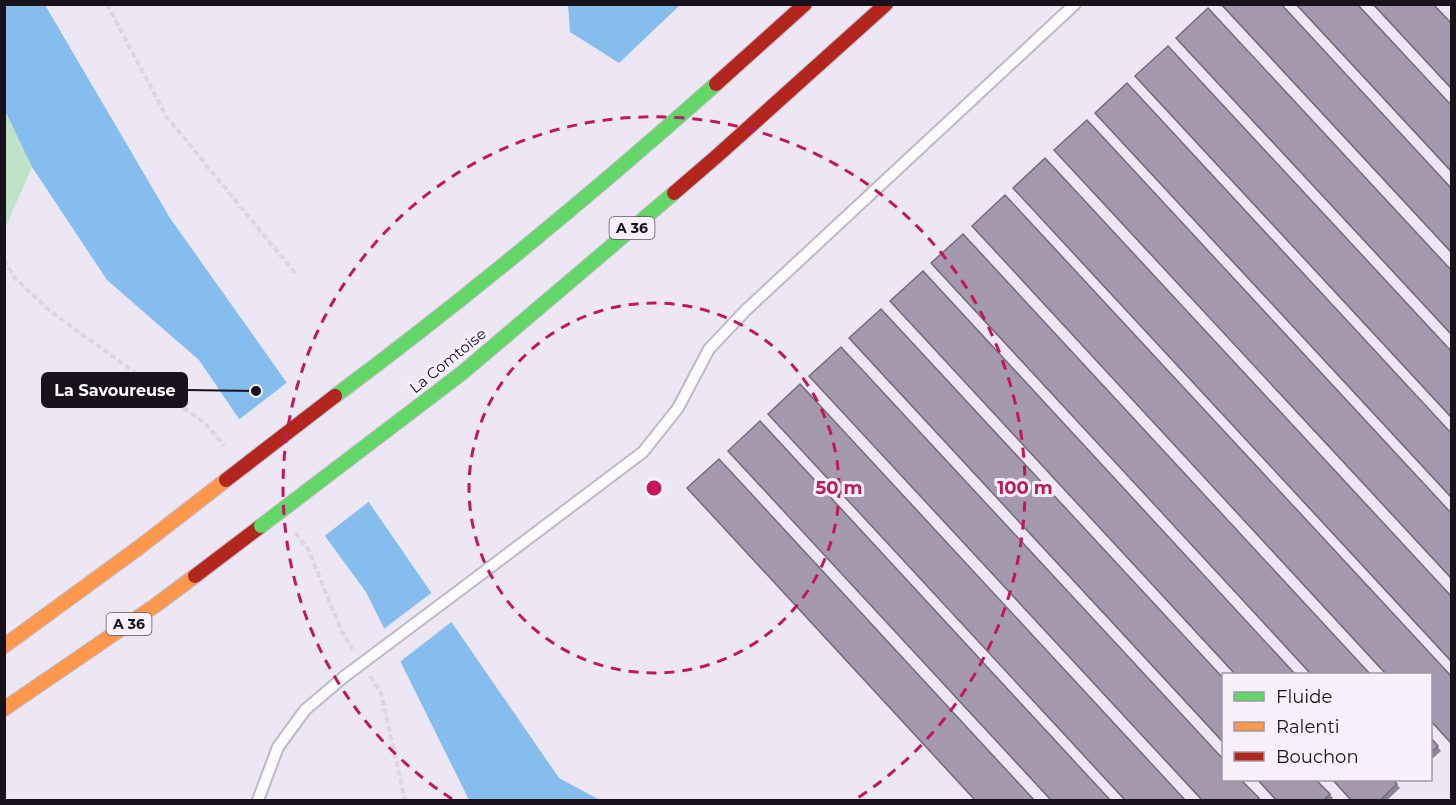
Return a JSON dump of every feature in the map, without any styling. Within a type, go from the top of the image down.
[{"type":"highway","points":[[5,646],[141,546],[453,307],[670,125],[805,4]]},
{"type":"highway","name":"La Comtoise","points":[[4,709],[156,605],[462,373],[717,156],[886,4]]},
{"type":"lane","points":[[258,801],[278,747],[305,710],[345,676],[643,453],[678,408],[709,349],[746,310],[1075,4]]},
{"type":"path","points":[[107,4],[166,116],[295,273]]},
{"type":"green space","points":[[5,112],[32,167],[6,226],[4,222]]},
{"type":"water","points":[[568,4],[680,5],[619,63],[570,32]]},
{"type":"water","points":[[5,5],[45,5],[170,218],[275,366],[559,778],[600,800],[469,800],[366,592],[237,416],[199,360],[107,280],[32,167],[5,111]]},
{"type":"pier","points":[[289,381],[371,500],[322,538],[237,421]]},
{"type":"pier","points":[[434,591],[454,620],[397,664],[381,631]]},
{"type":"building","points":[[1221,4],[1281,4],[1452,189],[1452,253]]},
{"type":"building","points":[[1296,4],[1357,4],[1452,106],[1452,172]]},
{"type":"building","points":[[1373,4],[1433,4],[1452,24],[1452,89]]},
{"type":"building","points":[[1208,8],[1452,271],[1452,335],[1176,38]]},
{"type":"building","points":[[1168,46],[1452,352],[1452,418],[1135,76]]},
{"type":"building","points":[[1127,83],[1452,434],[1452,498],[1095,113]]},
{"type":"building","points":[[1087,120],[1452,514],[1452,579],[1054,150]]},
{"type":"building","points":[[1045,158],[1452,597],[1452,662],[1013,188]]},
{"type":"building","points":[[1005,195],[1452,677],[1452,744],[1432,722],[1432,673],[1385,673],[972,226]]},
{"type":"building","points":[[963,234],[1369,673],[1310,673],[931,263]]},
{"type":"building","points":[[923,271],[1294,673],[1234,673],[890,301]]},
{"type":"building","points":[[881,309],[1222,677],[1222,741],[849,338]]},
{"type":"building","points":[[841,347],[1222,758],[1222,781],[1242,781],[1259,798],[1256,801],[1203,801],[809,376]]},
{"type":"building","points":[[800,384],[1186,801],[1126,801],[768,414]]},
{"type":"building","points":[[760,421],[1111,801],[1052,801],[728,451]]},
{"type":"building","points":[[719,459],[1035,801],[976,801],[687,488]]},
{"type":"building","points":[[1432,739],[1438,746],[1432,752]]},
{"type":"building","points":[[1259,781],[1317,781],[1330,794],[1323,801],[1277,801]]},
{"type":"building","points":[[1334,781],[1394,781],[1397,784],[1379,801],[1352,801]]},
{"type":"traffic: fast","points":[[335,396],[529,244],[716,84]]},
{"type":"traffic: fast","points":[[370,443],[462,373],[674,193]]},
{"type":"traffic: fast","points":[[261,526],[370,443]]},
{"type":"traffic: slow","points":[[4,646],[141,546],[226,480]]},
{"type":"traffic: slow","points":[[4,709],[195,576]]},
{"type":"traffic: jam","points":[[716,84],[805,4]]},
{"type":"traffic: jam","points":[[674,193],[886,4]]},
{"type":"traffic: jam","points":[[226,480],[335,396]]},
{"type":"traffic: jam","points":[[195,576],[261,526]]},
{"type":"place","name":"La Savoureuse","points":[[256,391]]}]
